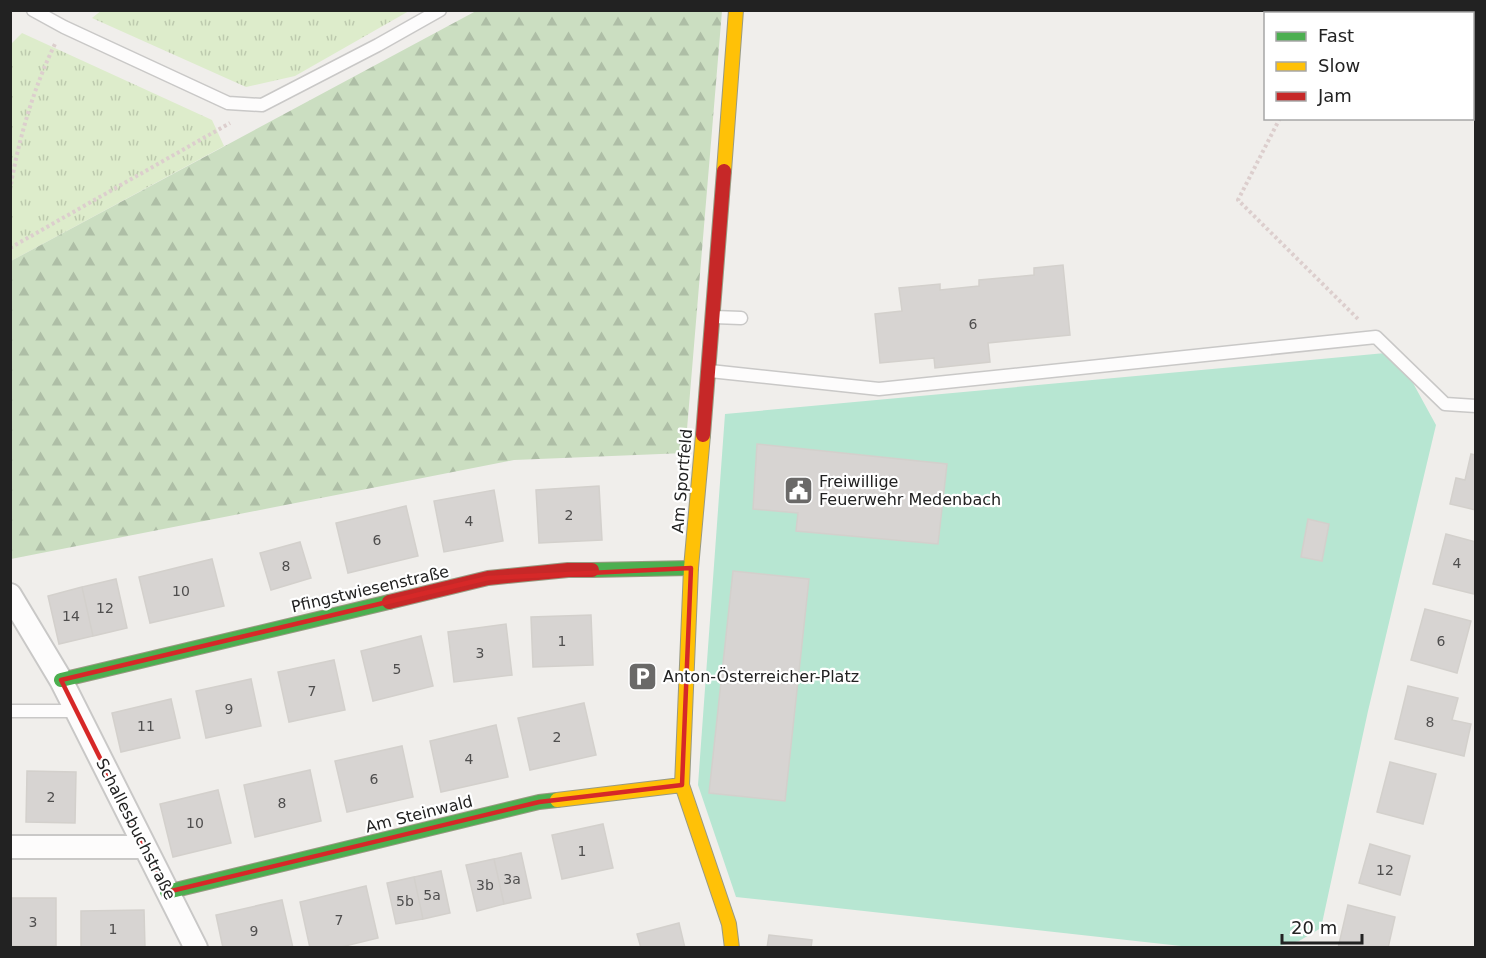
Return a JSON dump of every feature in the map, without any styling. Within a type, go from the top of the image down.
[{"type":"street","name":"Am Sportfeld","points":[[732,948],[729,924],[682,785],[691,568],[736,10]]},
{"type":"street","name":"Pfingstwiesenstraße","points":[[61,680],[488,578],[568,570],[691,568]]},
{"type":"street","name":"Schallesbuchstraße","points":[[10,595],[61,680],[196,948]]},
{"type":"street","name":"Am Steinwald","points":[[167,892],[539,802],[682,785]]},
{"type":"street","points":[[10,847],[144,847]]},
{"type":"lane","points":[[33,10],[64,27],[228,103],[262,105],[440,10]]},
{"type":"lane","points":[[713,317],[741,318]]},
{"type":"lane","points":[[708,371],[879,389],[1376,337],[1445,404],[1476,406]]},
{"type":"lane","points":[[10,711],[76,711]]},
{"type":"path","points":[[10,190],[41,72],[64,27]]},
{"type":"path","points":[[10,248],[262,105]]},
{"type":"path","points":[[1279,120],[1238,200],[1376,337]]},
{"type":"highlighted area","points":[[691,568],[682,785],[539,802],[167,892],[61,680],[488,578]]},
{"type":"green space","points":[[102,10],[409,11],[295,76],[246,87],[92,18]]},
{"type":"green space","points":[[476,11],[722,11],[685,453],[514,460],[11,559],[11,261]]},
{"type":"green space","points":[[22,33],[212,120],[224,146],[11,261],[11,44]]},
{"type":"green space","points":[[1396,352],[1436,425],[1368,711],[1321,928],[1299,941],[1275,947],[1190,947],[736,897],[698,785],[725,414]]},
{"type":"building","points":[[1063,265],[1070,335],[988,343],[990,362],[935,368],[934,358],[880,363],[875,314],[902,311],[899,288],[940,284],[940,290],[979,286],[979,280],[1034,275],[1034,268]]},
{"type":"building","points":[[757,444],[947,464],[938,544],[796,531],[798,513],[753,509]]},
{"type":"building","points":[[1471,454],[1476,455],[1476,510],[1450,504],[1456,478],[1465,480]]},
{"type":"building","points":[[599,486],[602,540],[539,543],[536,490]]},
{"type":"building","points":[[494,490],[503,541],[444,552],[434,501]]},
{"type":"building","points":[[406,506],[418,556],[348,573],[336,523]]},
{"type":"building","points":[[1308,519],[1329,524],[1322,561],[1301,557]]},
{"type":"building","points":[[1446,534],[1476,542],[1474,594],[1433,584]]},
{"type":"building","points":[[300,542],[311,578],[271,590],[260,553]]},
{"type":"building","points":[[212,559],[224,606],[150,623],[139,577]]},
{"type":"building","points":[[733,571],[809,579],[785,801],[709,793]]},
{"type":"building","points":[[116,579],[127,628],[93,636],[82,587]]},
{"type":"building","points":[[82,587],[93,636],[59,644],[48,596]]},
{"type":"building","points":[[1425,609],[1471,621],[1457,673],[1411,660]]},
{"type":"building","points":[[591,615],[593,665],[533,667],[531,617]]},
{"type":"building","points":[[506,624],[512,675],[454,682],[448,632]]},
{"type":"building","points":[[421,636],[433,686],[373,701],[361,651]]},
{"type":"building","points":[[334,660],[345,710],[289,722],[278,672]]},
{"type":"building","points":[[251,679],[261,726],[206,738],[196,691]]},
{"type":"building","points":[[1408,686],[1458,698],[1452,720],[1471,724],[1464,756],[1395,739]]},
{"type":"building","points":[[171,699],[180,738],[121,752],[112,713]]},
{"type":"building","points":[[584,703],[596,755],[530,770],[518,718]]},
{"type":"building","points":[[496,725],[508,777],[441,792],[430,741]]},
{"type":"building","points":[[402,746],[413,797],[347,812],[335,761]]},
{"type":"building","points":[[1390,762],[1436,774],[1423,824],[1377,812]]},
{"type":"building","points":[[310,770],[321,821],[255,837],[244,785]]},
{"type":"building","points":[[27,771],[76,772],[75,823],[26,822]]},
{"type":"building","points":[[218,790],[231,843],[173,857],[160,804]]},
{"type":"building","points":[[603,824],[613,868],[562,879],[552,835]]},
{"type":"building","points":[[1370,844],[1410,856],[1400,895],[1359,883]]},
{"type":"building","points":[[521,853],[531,898],[504,904],[494,859]]},
{"type":"building","points":[[494,859],[504,904],[477,911],[466,865]]},
{"type":"building","points":[[441,871],[450,913],[423,919],[414,877]]},
{"type":"building","points":[[414,877],[423,919],[396,924],[387,883]]},
{"type":"building","points":[[366,886],[378,938],[337,948],[310,948],[300,902]]},
{"type":"building","points":[[10,898],[56,898],[56,946],[10,946]]},
{"type":"building","points":[[282,900],[293,948],[223,948],[216,915]]},
{"type":"building","points":[[1348,905],[1395,917],[1388,948],[1338,948]]},
{"type":"building","points":[[144,910],[145,948],[81,948],[81,911]]},
{"type":"building","points":[[679,923],[685,948],[641,948],[637,934]]},
{"type":"building","points":[[769,935],[812,940],[811,948],[767,948]]},
{"type":"traffic: fast","points":[[592,570],[691,568]]},
{"type":"traffic: fast","points":[[61,680],[389,602]]},
{"type":"traffic: fast","points":[[167,892],[539,802],[557,800]]},
{"type":"traffic: slow","points":[[724,171],[736,10]]},
{"type":"traffic: slow","points":[[703,435],[691,568],[682,785],[729,924],[732,948]]},
{"type":"traffic: slow","points":[[557,800],[682,785]]},
{"type":"traffic: jam","points":[[703,435],[724,171]]},
{"type":"traffic: jam","points":[[389,602],[488,578],[568,570],[592,570]]},
{"type":"place","name":"Freiwillige Feuerwehr Medenbach","points":[[798,490]]},
{"type":"place","name":"Anton-Österreicher-Platz","points":[[642,676]]}]
